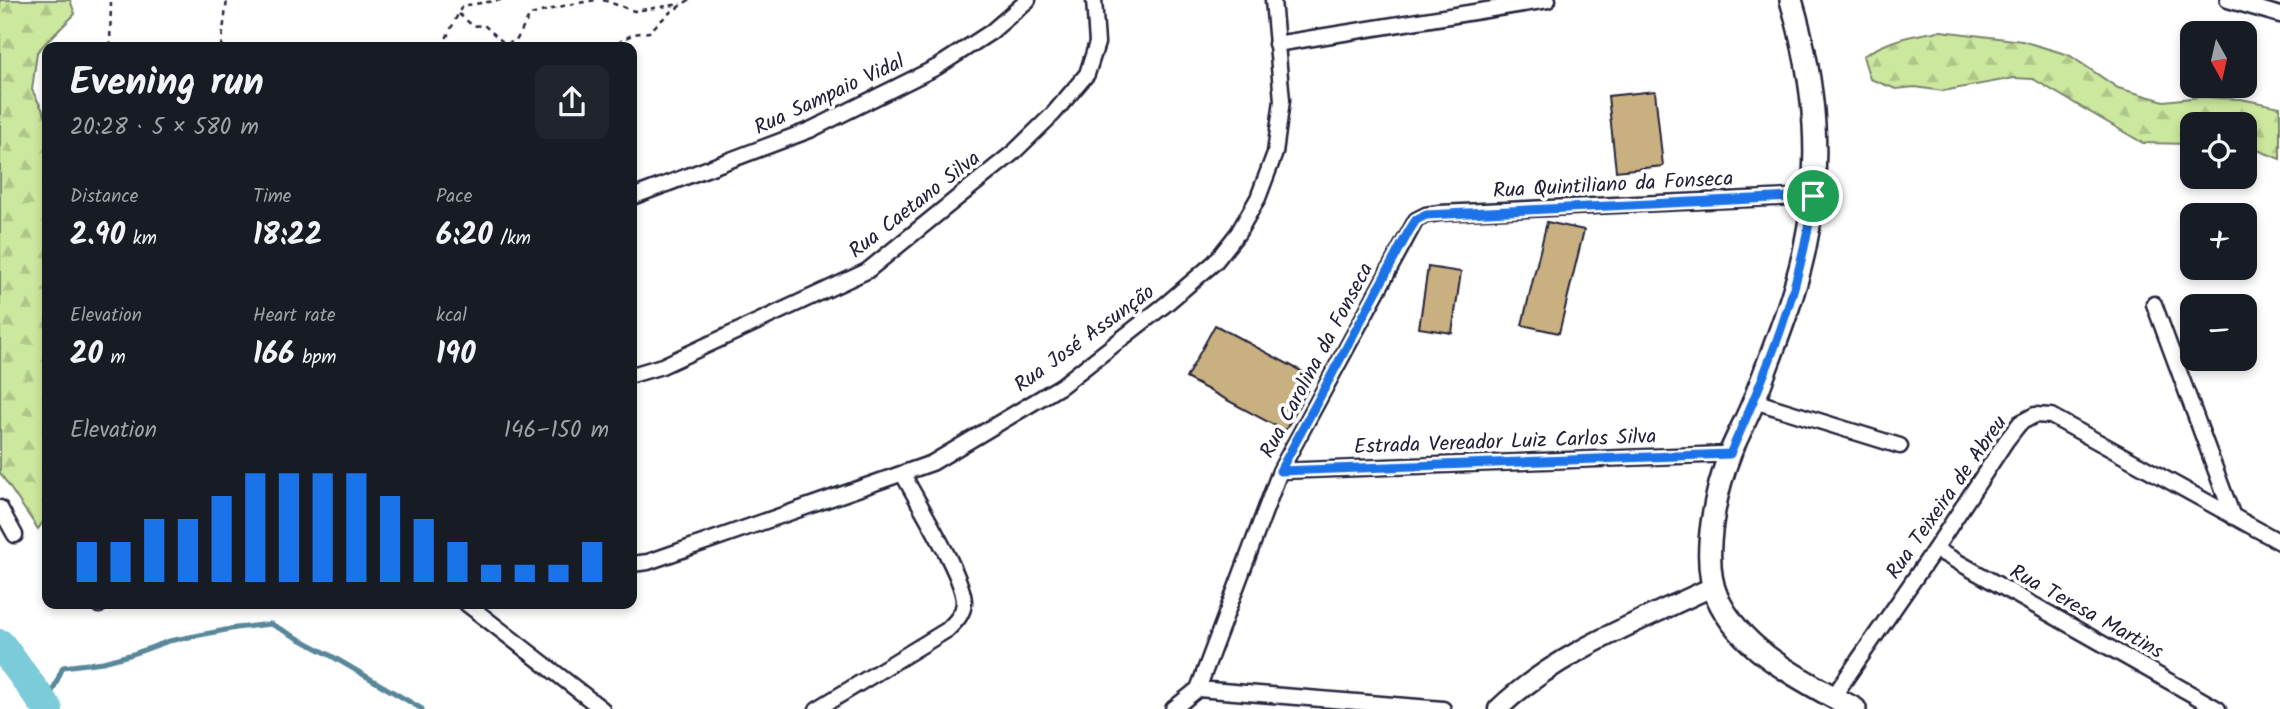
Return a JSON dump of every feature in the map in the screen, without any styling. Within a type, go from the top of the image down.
[{"type":"main road","points":[[1791,0],[1805,48],[1811,85],[1815,127],[1813,196],[1804,254],[1788,307],[1754,401],[1730,454],[1715,507],[1710,563],[1717,597],[1751,644],[1766,656],[1855,709]]},
{"type":"street","name":"Rua Sampaio Vidal","points":[[637,195],[810,130],[937,67],[990,32],[1028,0]]},
{"type":"street","name":"Rua Caetano Silva","points":[[637,374],[662,366],[867,271],[932,220],[1014,152],[1053,114],[1087,74],[1097,43],[1094,0]]},
{"type":"street","name":"Rua José Assunção","points":[[637,563],[648,562],[933,463],[1061,386],[1215,262],[1238,233],[1258,198],[1275,153],[1282,100],[1273,0]]},
{"type":"street","points":[[1276,44],[1548,0]]},
{"type":"street","points":[[2228,0],[2280,15]]},
{"type":"street","points":[[2262,9],[2276,0]]},
{"type":"street","name":"Rua Quintiliano da Fonseca","points":[[1416,220],[1439,213],[1813,196]]},
{"type":"street","name":"Rua Carolina da Fonseca","points":[[1198,689],[1280,471],[1416,220]]},
{"type":"street","points":[[2154,304],[2233,517]]},
{"type":"street","points":[[1754,401],[1900,446]]},
{"type":"street","name":"Rua Teixeira de Abreu","points":[[1833,697],[2006,441],[2020,423],[2035,415],[2051,416],[2280,542]]},
{"type":"street","name":"Estrada Vereador Luiz Carlos Silva","points":[[1280,471],[1730,454]]},
{"type":"street","points":[[817,709],[947,631],[961,615],[964,603],[955,571],[902,474]]},
{"type":"street","points":[[0,508],[15,535]]},
{"type":"street","name":"Rua Teresa Martins","points":[[1935,549],[2218,709]]},
{"type":"street","points":[[1498,709],[1519,689],[1547,669],[1588,645],[1714,586]]},
{"type":"street","points":[[473,609],[602,709]]},
{"type":"street","points":[[1172,709],[1198,689],[1443,709]]},
{"type":"path","points":[[110,42],[111,0]]},
{"type":"path","points":[[222,42],[227,0]]},
{"type":"path","points":[[445,42],[462,6],[501,0]]},
{"type":"path","points":[[512,42],[516,41],[530,15],[596,0]]},
{"type":"path","points":[[603,0],[634,10],[684,4]]},
{"type":"path","points":[[620,42],[633,34],[649,32],[668,14],[689,0]]},
{"type":"path","points":[[459,14],[472,26],[484,25],[503,42]]},
{"type":"green space","points":[[0,0],[70,0],[75,14],[47,42],[42,42],[42,47],[37,52],[32,90],[42,109],[42,523],[38,529],[0,473]]},
{"type":"green space","points":[[1941,31],[2022,41],[2069,55],[2118,88],[2164,101],[2191,98],[2241,99],[2280,107],[2280,159],[2257,150],[2257,112],[2180,112],[2180,144],[2143,143],[2033,79],[2014,78],[1943,91],[1915,87],[1896,89],[1870,79],[1863,56],[1900,39]]},
{"type":"building","points":[[1655,91],[1663,166],[1616,171],[1608,96]]},
{"type":"building","points":[[1547,222],[1584,230],[1559,333],[1522,325]]},
{"type":"building","points":[[1428,267],[1461,272],[1452,333],[1419,328]]},
{"type":"building","points":[[1215,325],[1314,378],[1285,431],[1186,378]]},
{"type":"waterway","points":[[46,706],[63,667],[103,662],[169,641],[271,624],[422,709]]},
{"type":"waterway","points":[[0,644],[48,709]]},
{"type":"route","points":[[1813,196],[1804,254],[1788,307],[1754,401],[1730,454],[1280,471],[1416,220],[1439,213],[1813,196]]}]
